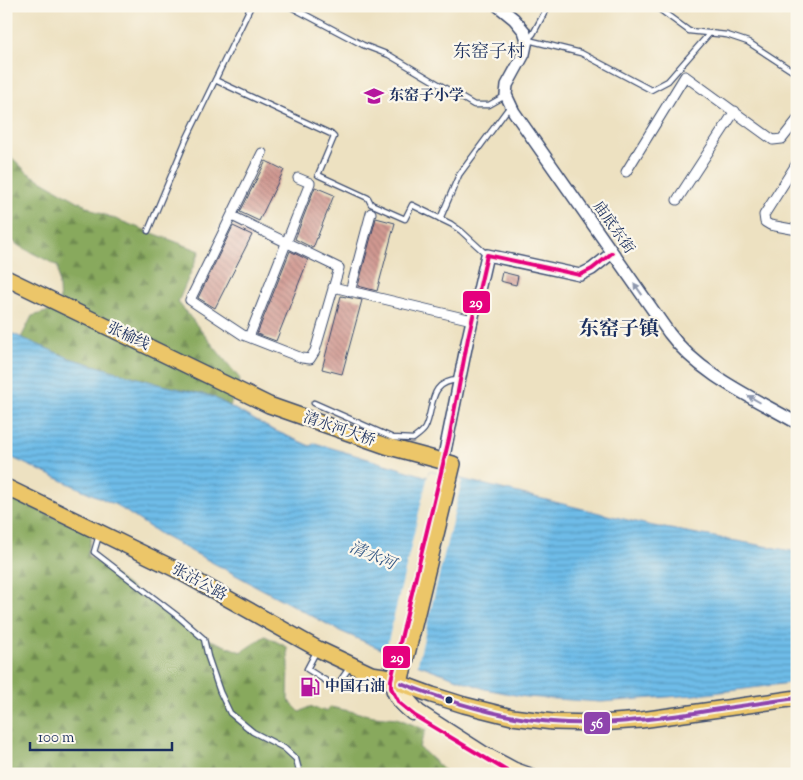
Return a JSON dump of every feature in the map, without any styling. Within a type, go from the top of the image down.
[{"type":"main road","name":"张榆线","points":[[6,278],[250,396]]},
{"type":"main road","name":"清水河大桥","points":[[250,396],[324,426],[444,467]]},
{"type":"main road","points":[[444,467],[401,659],[391,688],[399,703],[415,716],[512,774]]},
{"type":"main road","name":"张沽公路","points":[[6,487],[175,569],[318,648],[371,674],[395,678]]},
{"type":"main road","points":[[395,678],[459,697],[513,710],[553,715],[639,715],[797,690]]},
{"type":"main road","points":[[395,678],[432,695],[464,705],[512,717],[552,722],[641,720],[797,698]]},
{"type":"main road","points":[[395,678],[402,693],[419,711],[483,752],[515,769],[529,774]]},
{"type":"street","points":[[498,6],[514,19],[524,31],[527,40],[524,54],[507,85],[506,95]]},
{"type":"street","points":[[626,172],[685,76],[773,140],[782,139],[797,120]]},
{"type":"street","name":"庙底东街","points":[[506,95],[612,253],[681,349],[712,374],[797,423]]},
{"type":"street","points":[[678,200],[735,112]]},
{"type":"street","points":[[232,216],[339,268],[315,351],[310,359],[302,358],[249,337],[190,300],[262,153]]},
{"type":"street","points":[[797,164],[764,215],[765,222],[770,225],[797,230]]},
{"type":"street","points":[[249,337],[310,183],[298,178]]},
{"type":"street","points":[[350,292],[371,213]]},
{"type":"street","points":[[444,467],[455,458],[449,439],[486,255],[580,275],[592,269],[612,253]]},
{"type":"street","points":[[333,288],[472,320]]},
{"type":"lane","points":[[148,231],[186,140],[250,6]]},
{"type":"lane","points":[[288,6],[363,45],[389,56],[474,105],[489,105],[506,95]]},
{"type":"lane","points":[[527,40],[534,34],[548,6]]},
{"type":"lane","points":[[655,6],[690,31],[727,35],[748,42],[797,74]]},
{"type":"lane","points":[[527,40],[581,54],[651,90],[668,81],[709,34]]},
{"type":"lane","points":[[215,80],[331,134],[334,137],[318,176],[368,198],[371,204],[405,219],[412,205],[461,231],[486,255]]},
{"type":"lane","points":[[440,219],[459,175],[507,110],[512,106]]},
{"type":"lane","points":[[314,403],[392,438],[413,439],[425,429],[434,396],[443,384],[448,380],[460,380]]},
{"type":"lane","points":[[99,533],[94,552],[180,618],[204,639],[220,692],[230,713],[253,732],[284,748],[296,758],[300,774]]},
{"type":"lane","points":[[318,648],[307,669],[336,688],[351,664]]},
{"type":"lane","points":[[6,770],[9,774]]},
{"type":"green space","points":[[6,152],[28,173],[97,212],[200,251],[178,302],[240,379],[230,406],[211,396],[162,385],[69,358],[21,338],[32,316],[60,308],[58,266],[19,246],[6,235]]},
{"type":"green space","points":[[6,495],[92,534],[87,555],[190,632],[241,652],[265,636],[287,647],[289,663],[288,700],[300,712],[309,707],[327,711],[330,707],[374,716],[397,718],[426,730],[419,747],[446,772],[445,774],[6,774]]},
{"type":"water","name":"清水河","points":[[6,331],[69,358],[162,385],[211,396],[271,429],[310,446],[315,443],[428,477],[429,471],[648,525],[797,552],[797,682],[706,694],[601,702],[526,697],[485,689],[406,660],[340,631],[163,536],[116,505],[6,455]]},
{"type":"pier","points":[[429,471],[462,480],[417,667],[385,654]]},
{"type":"building","points":[[266,161],[284,170],[259,221],[240,212]]},
{"type":"building","points":[[315,187],[334,195],[313,248],[295,239]]},
{"type":"building","points":[[376,218],[395,223],[377,291],[358,286]]},
{"type":"building","points":[[233,226],[252,235],[215,308],[198,298]]},
{"type":"building","points":[[290,251],[308,260],[276,341],[257,334]]},
{"type":"building","points":[[502,272],[518,276],[516,285],[500,281]]},
{"type":"building","points":[[341,296],[362,300],[342,374],[322,369]]},
{"type":"transit line","name":"29","points":[[512,774],[415,716],[399,703],[391,688],[391,680],[449,439],[468,338],[487,255],[580,275],[592,269],[612,253]]},
{"type":"transit line","name":"56","points":[[401,683],[456,703],[494,713],[533,720],[569,723],[637,720],[797,698]]},
{"type":"place","name":"东窑子小学","points":[[374,96]]},
{"type":"place","name":"中国石油","points":[[310,687]]},
{"type":"district","name":"东窑子村","points":[[489,53]]},
{"type":"district","name":"东窑子镇","points":[[619,330]]}]
